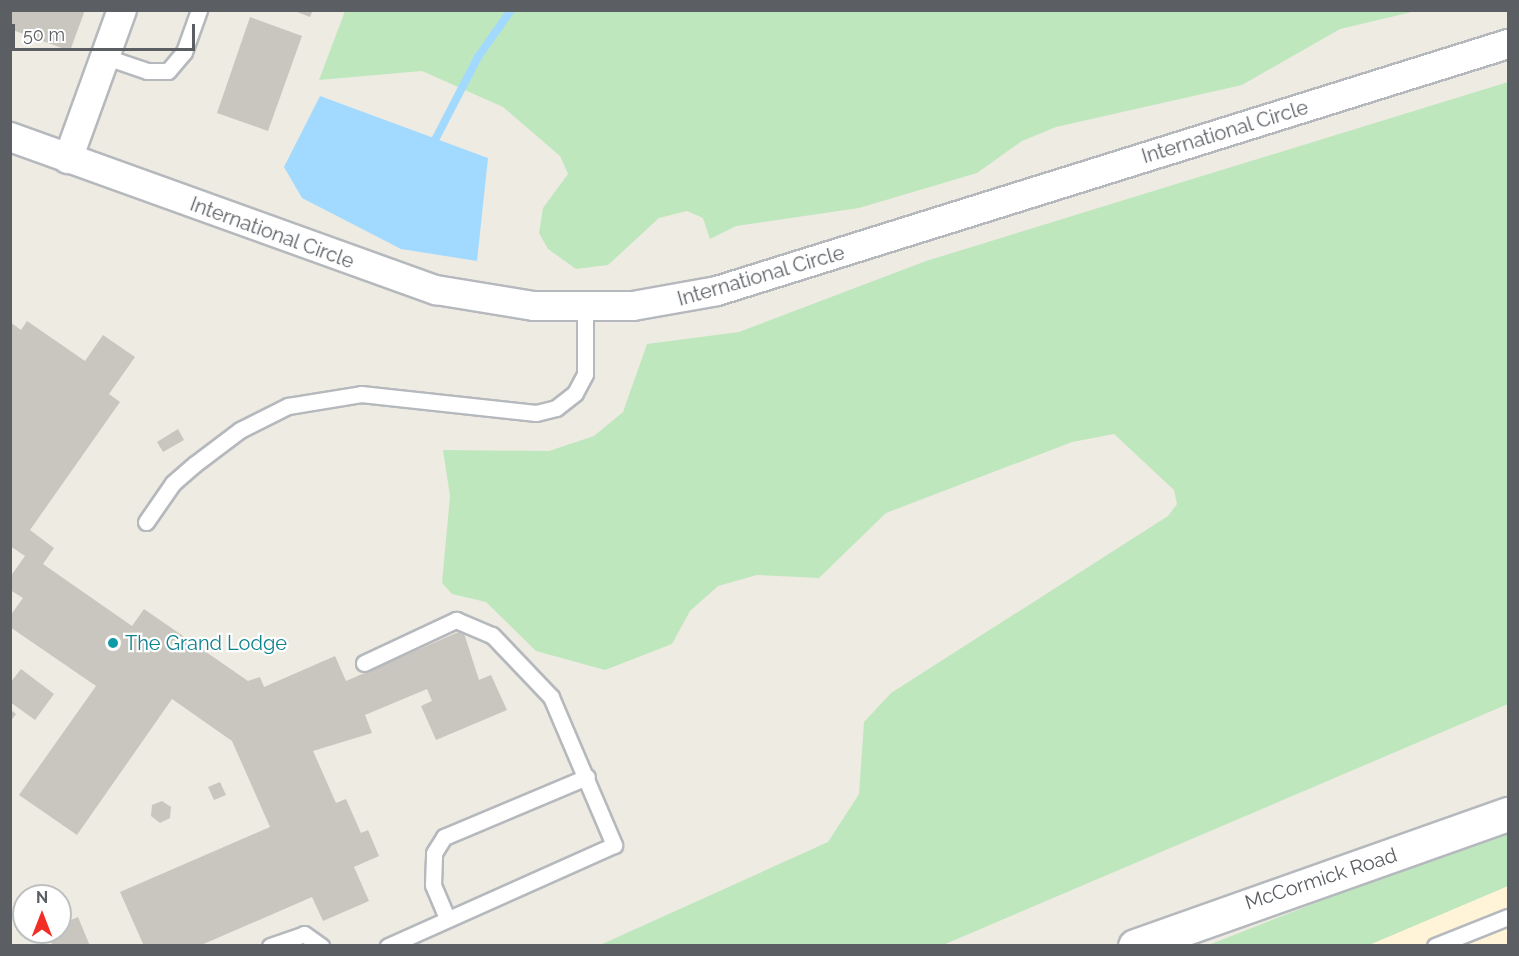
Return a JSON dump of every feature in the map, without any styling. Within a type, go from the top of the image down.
[{"type":"main road","name":"McCormick Road","points":[[1135,945],[1509,814]]},
{"type":"street","points":[[68,159],[109,58],[122,10]]},
{"type":"street","name":"International Circle","points":[[10,138],[436,290],[486,301],[585,308],[664,304],[717,291],[1509,44]]},
{"type":"lane","points":[[109,58],[147,71],[168,71],[184,52],[199,10]]},
{"type":"lane","points":[[146,522],[173,483],[195,464],[240,430],[288,406],[361,394],[536,413],[556,408],[575,393],[585,374],[585,308]]},
{"type":"lane","points":[[364,663],[456,620],[478,625],[551,697],[614,845],[388,945]]},
{"type":"lane","points":[[447,918],[433,885],[434,853],[444,837],[586,777]]},
{"type":"lane","points":[[1435,945],[1509,917]]},
{"type":"lane","points":[[270,945],[304,934],[321,945]]},
{"type":"shaded area","points":[[1508,886],[1508,945],[1369,945]]},
{"type":"green space","points":[[345,10],[1416,11],[1340,29],[1242,85],[1056,127],[1022,141],[977,173],[859,208],[736,226],[710,239],[703,218],[687,211],[659,218],[608,265],[576,269],[548,249],[539,233],[543,208],[568,174],[560,156],[503,107],[422,71],[319,80]]},
{"type":"green space","points":[[1508,82],[1508,704],[943,945],[600,945],[828,842],[859,794],[864,722],[891,693],[1168,516],[1177,504],[1174,490],[1114,434],[1072,442],[886,513],[819,578],[757,575],[718,586],[690,611],[672,644],[605,670],[536,651],[486,602],[452,594],[442,583],[450,496],[443,450],[549,451],[594,436],[623,412],[647,344],[739,332],[926,261]]},
{"type":"green space","points":[[1508,827],[1508,886],[1369,945],[1206,946]]},
{"type":"water","points":[[320,96],[488,158],[477,261],[401,249],[302,198],[284,167]]},
{"type":"building","points":[[10,10],[85,10],[70,51],[10,29]]},
{"type":"building","points":[[292,10],[313,10],[310,17]]},
{"type":"building","points":[[250,17],[302,36],[268,131],[217,113]]},
{"type":"building","name":"The Grand Lodge","points":[[27,321],[85,361],[103,335],[135,357],[109,394],[120,402],[30,530],[54,548],[43,564],[132,626],[144,609],[248,681],[260,677],[264,687],[335,656],[346,681],[463,630],[479,680],[491,675],[507,710],[436,740],[421,706],[432,701],[427,689],[365,715],[372,733],[313,751],[336,803],[346,799],[361,833],[368,830],[379,856],[354,867],[369,901],[323,921],[312,897],[199,946],[144,946],[120,892],[270,827],[232,741],[172,699],[77,835],[19,795],[96,686],[10,627],[10,616],[23,598],[10,590],[10,577],[25,556],[10,546],[10,322],[21,330]]},
{"type":"building","points":[[178,429],[184,440],[163,452],[157,442]]},
{"type":"building","points":[[21,669],[54,694],[35,720],[10,702],[10,683]]},
{"type":"building","points":[[10,709],[16,714],[10,722]]},
{"type":"building","points":[[220,782],[226,795],[214,800],[208,787]]},
{"type":"building","points":[[162,801],[171,807],[170,818],[160,823],[151,816],[152,805]]},
{"type":"building","points":[[78,917],[90,946],[53,946],[52,944],[72,944],[72,920]]},
{"type":"waterway","points":[[435,140],[478,57],[511,10]]},
{"type":"place","name":"The Grand Lodge","points":[[113,643]]}]
